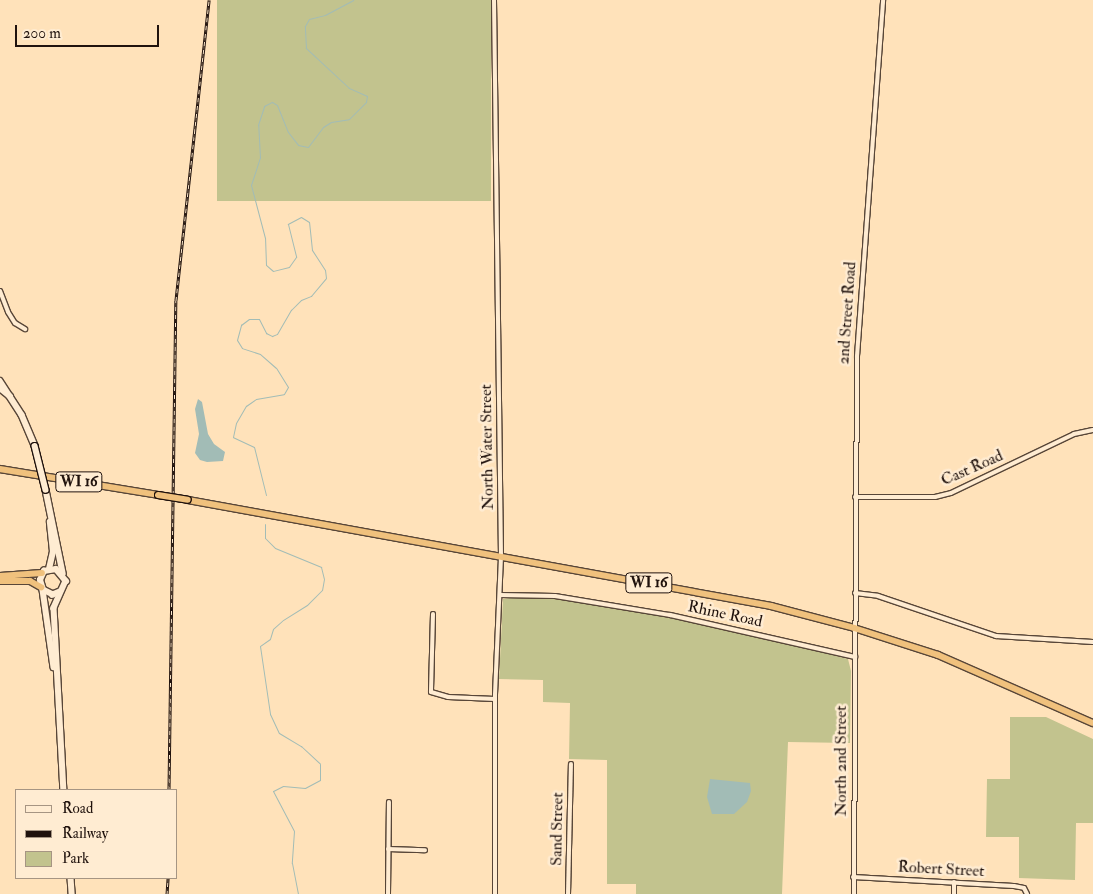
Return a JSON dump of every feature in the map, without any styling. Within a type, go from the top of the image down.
[{"type":"highway","name":"WI 16","points":[[0,469],[188,500],[738,599],[854,628],[983,673],[1093,723]]},
{"type":"highway","points":[[0,576],[42,573]]},
{"type":"highway","points":[[0,581],[30,581],[42,589]]},
{"type":"main road","points":[[0,381],[27,424],[35,446],[65,585],[54,608],[56,685],[64,789]]},
{"type":"main road","points":[[0,388],[10,396]]},
{"type":"main road","points":[[46,490],[54,552],[49,569],[42,573],[42,589],[56,685]]},
{"type":"main road","points":[[49,569],[63,573]]},
{"type":"main road","points":[[42,589],[49,594],[60,592]]},
{"type":"main road","points":[[71,879],[72,894]]},
{"type":"street","name":"North Water Street","points":[[494,0],[501,557],[495,698],[495,894]]},
{"type":"street","name":"2nd Street Road","points":[[854,628],[856,356],[883,0]]},
{"type":"street","points":[[0,291],[8,312],[15,323],[25,329]]},
{"type":"street","name":"Cast Road","points":[[855,497],[934,497],[951,493],[1074,434],[1093,430]]},
{"type":"street","points":[[855,593],[885,599],[996,636],[1093,642]]},
{"type":"street","name":"Rhine Road","points":[[500,595],[555,596],[662,614],[855,657]]},
{"type":"street","points":[[433,614],[431,692],[448,697],[495,698]]},
{"type":"street","name":"North 2nd Street","points":[[854,628],[854,894]]},
{"type":"street","name":"Sand Street","points":[[568,894],[571,764]]},
{"type":"street","points":[[388,894],[389,802]]},
{"type":"street","points":[[388,849],[425,850]]},
{"type":"street","name":"Robert Street","points":[[853,878],[1014,886],[1026,892]]},
{"type":"street","points":[[954,882],[954,894]]},
{"type":"green space","points":[[217,0],[491,0],[491,201],[217,201]]},
{"type":"green space","points":[[524,596],[576,601],[719,626],[848,659],[851,671],[850,743],[788,742],[782,894],[636,894],[636,884],[607,884],[607,760],[569,759],[570,703],[543,702],[543,680],[499,679],[503,599]]},
{"type":"green space","points":[[1010,717],[1046,717],[1093,739],[1093,823],[1076,823],[1075,880],[1019,878],[1019,837],[986,837],[987,779],[1010,779]]},
{"type":"water","points":[[198,399],[202,402],[208,434],[214,444],[225,452],[223,461],[207,462],[200,460],[195,453],[199,434],[195,409]]},
{"type":"water","points":[[710,779],[750,783],[751,791],[747,802],[734,814],[712,814],[707,797]]},
{"type":"waterway","points":[[266,495],[254,447],[233,437],[236,423],[246,406],[256,399],[284,394],[288,387],[276,368],[260,354],[242,348],[237,340],[241,325],[249,319],[259,319],[266,333],[272,336],[277,334],[291,310],[301,300],[311,296],[326,278],[325,270],[312,250],[309,222],[301,217],[288,224],[296,257],[289,267],[273,271],[266,265],[265,238],[251,185],[260,158],[258,125],[264,106],[272,102],[277,105],[288,132],[298,145],[308,147],[323,127],[331,122],[349,119],[366,102],[367,96],[349,88],[306,48],[305,26],[309,19],[325,15],[353,0]]},
{"type":"waterway","points":[[265,524],[265,538],[275,548],[321,567],[324,579],[322,590],[307,605],[283,620],[273,629],[270,639],[260,646],[270,714],[279,733],[301,746],[320,764],[320,780],[305,788],[283,786],[273,791],[294,831],[292,863],[298,894]]},
{"type":"railway","points":[[169,789],[176,300],[209,0]]},
{"type":"railway","points":[[167,894],[168,879]]}]
